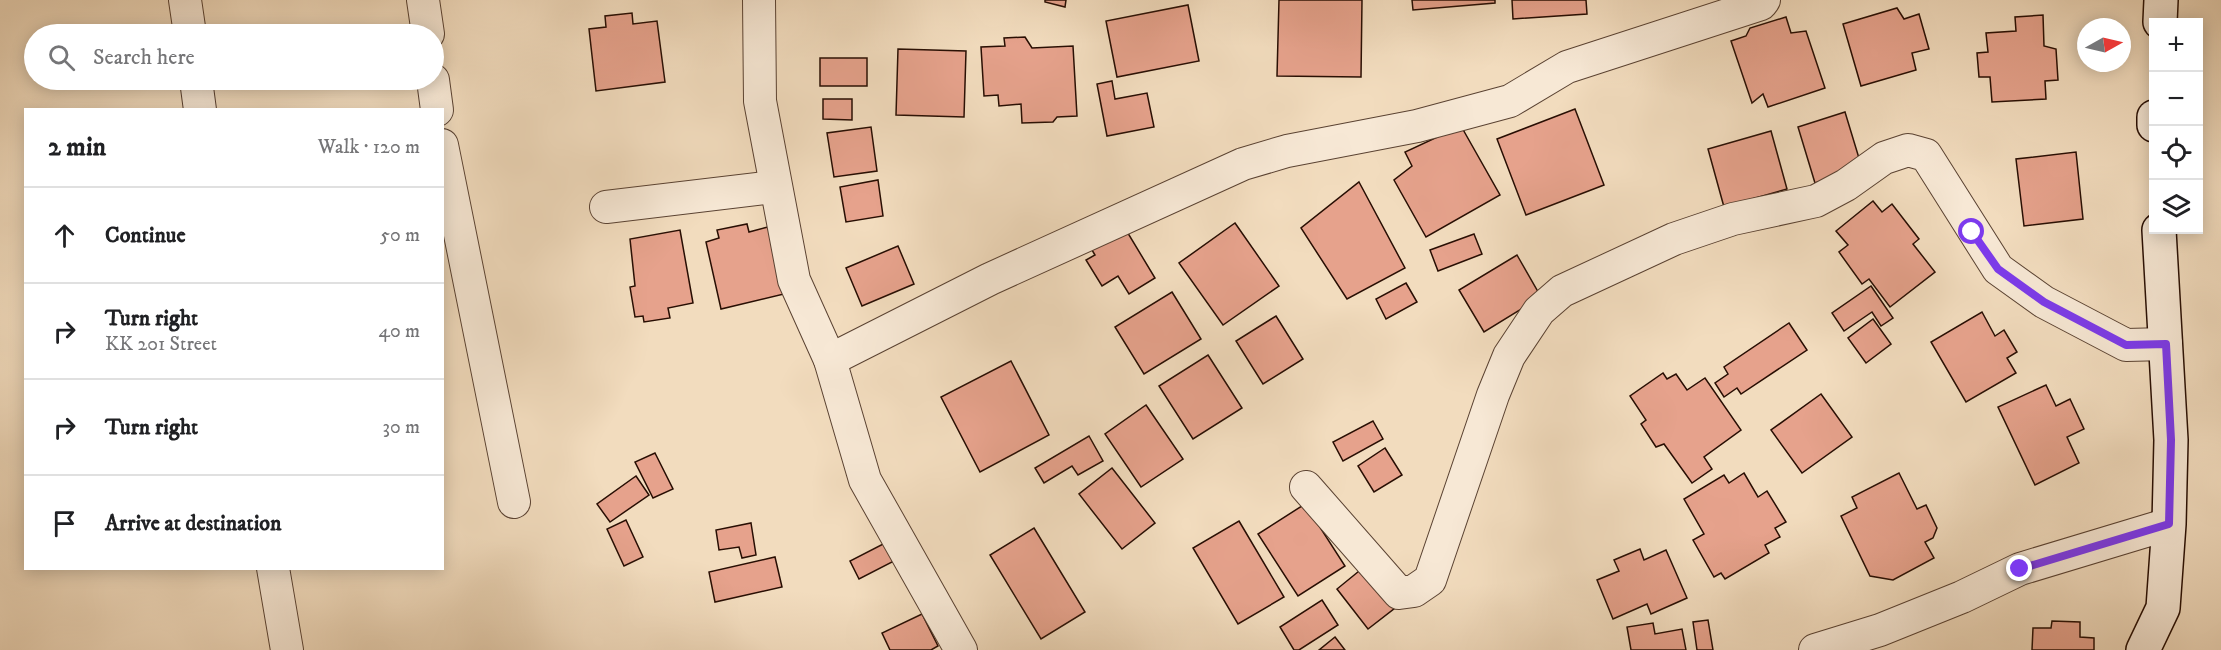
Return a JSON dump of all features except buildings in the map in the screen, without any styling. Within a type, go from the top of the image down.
[{"type":"main road","points":[[2160,18],[2161,0]]},
{"type":"main road","points":[[2143,650],[2163,608],[2169,524],[2171,440],[2160,234]]},
{"type":"street","points":[[185,0],[189,24]]},
{"type":"street","points":[[423,0],[427,24]]},
{"type":"street","points":[[759,0],[760,101],[774,187],[794,280],[830,360],[865,480],[961,650]]},
{"type":"street","points":[[830,360],[990,279],[1243,164],[1287,151],[1417,126],[1510,101],[1567,67],[1698,27],[1761,4],[1764,0]]},
{"type":"street","points":[[197,90],[200,108]]},
{"type":"street","points":[[434,90],[437,108]]},
{"type":"street","points":[[1306,487],[1399,594],[1414,591],[1430,580],[1493,395],[1509,356],[1539,311],[1562,291],[1641,252],[1733,219],[1815,201],[1846,184],[1884,158],[1908,150],[1926,155],[1998,269],[2044,302],[2126,345],[2166,344]]},
{"type":"street","points":[[444,155],[514,502]]},
{"type":"street","points":[[606,207],[774,187]]},
{"type":"street","points":[[1815,650],[1880,630],[1962,597],[2020,569],[2169,524]]},
{"type":"street","points":[[273,570],[287,650]]},
{"type":"route","points":[[1972,232],[1998,269],[2044,302],[2126,345],[2166,344],[2171,440],[2169,524],[2020,569]]}]
